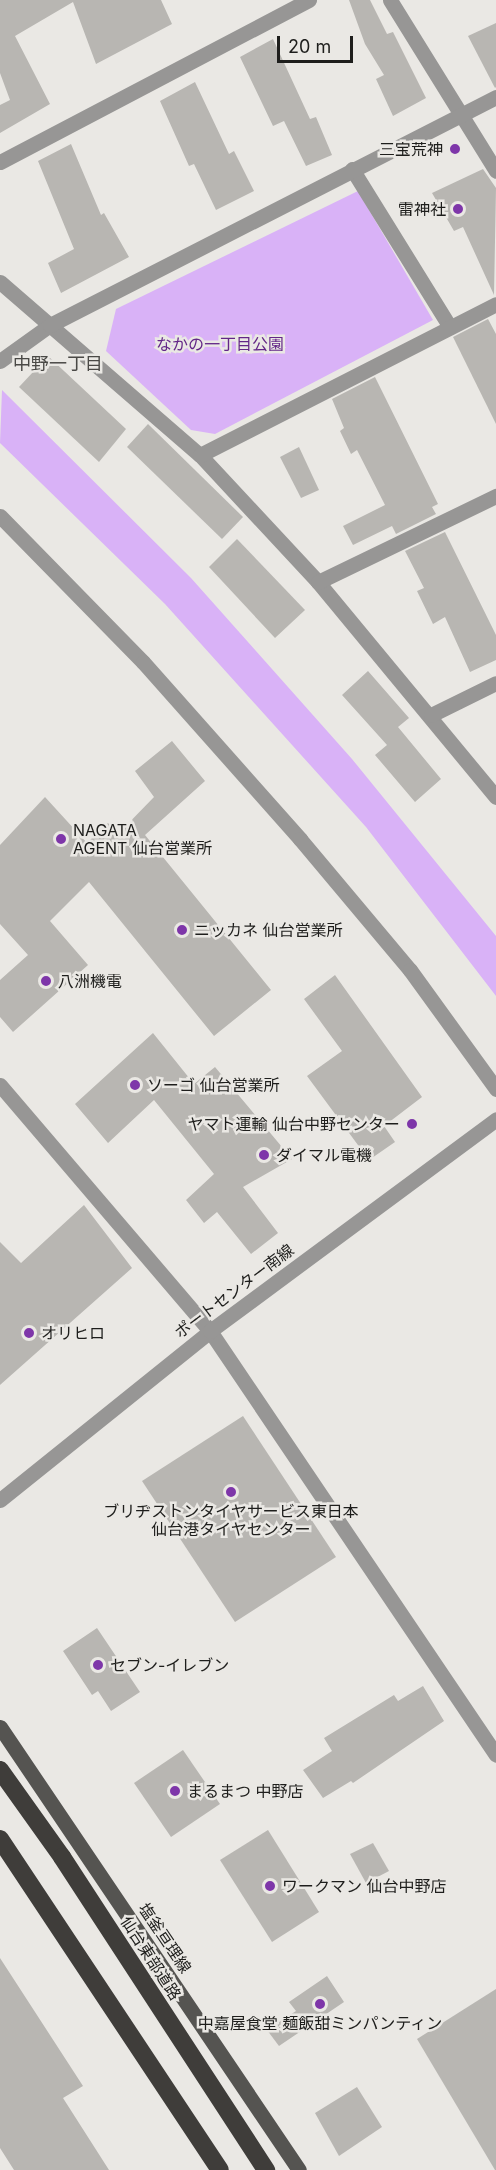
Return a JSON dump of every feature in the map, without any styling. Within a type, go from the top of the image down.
[{"type":"highway","name":"仙台東部道路","points":[[0,1770],[62,1857],[266,2170]]},
{"type":"highway","points":[[0,1839],[220,2170]]},
{"type":"main road","name":"塩釜亘理線","points":[[0,1727],[299,2170]]},
{"type":"main road","points":[[0,1853],[66,1943],[210,2170]]},
{"type":"street","points":[[0,162],[309,0]]},
{"type":"street","points":[[390,0],[496,171]]},
{"type":"street","points":[[0,361],[50,325],[352,169],[496,98]]},
{"type":"street","points":[[352,169],[450,327]]},
{"type":"street","points":[[0,282],[200,455],[318,582],[496,797]]},
{"type":"street","points":[[200,455],[496,303]]},
{"type":"street","points":[[318,582],[496,496]]},
{"type":"street","points":[[0,516],[143,662],[300,839],[410,970],[496,1089]]},
{"type":"street","points":[[431,716],[496,683]]},
{"type":"street","points":[[0,1085],[210,1331],[496,1755]]},
{"type":"street","name":"ポートセンター南線","points":[[0,1500],[210,1331],[496,1119]]},
{"type":"green space","name":"なかの一丁目公園","points":[[358,191],[433,320],[215,434],[191,430],[106,351],[116,309]]},
{"type":"green space","points":[[2,390],[191,578],[352,759],[496,936],[496,996],[366,827],[165,604],[0,443]]},
{"type":"building","points":[[0,0],[161,0],[172,24],[96,64],[73,2],[15,36],[50,104],[0,133],[0,105],[10,100],[0,73]]},
{"type":"building","points":[[349,0],[370,0],[387,34],[393,32],[426,98],[393,116],[376,79],[384,75],[365,44]]},
{"type":"building","points":[[496,23],[496,87],[495,88],[468,36]]},
{"type":"building","points":[[273,39],[310,119],[316,117],[332,155],[306,166],[284,121],[273,126],[240,57]]},
{"type":"building","points":[[195,82],[229,154],[234,151],[254,191],[216,210],[194,164],[189,166],[160,101]]},
{"type":"building","points":[[71,144],[101,215],[104,213],[129,257],[61,293],[48,263],[74,249],[38,161]]},
{"type":"building","points":[[483,169],[496,188],[494,295],[463,227],[454,231],[432,193]]},
{"type":"building","points":[[488,319],[496,334],[496,424],[453,337]]},
{"type":"building","points":[[48,356],[126,429],[99,462],[19,387]]},
{"type":"building","points":[[375,377],[438,504],[432,507],[436,514],[396,534],[392,526],[353,545],[343,526],[385,505],[357,450],[351,454],[340,431],[344,428],[332,399]]},
{"type":"building","points":[[148,424],[243,517],[222,539],[127,447]]},
{"type":"building","points":[[299,447],[319,490],[301,498],[280,457]]},
{"type":"building","points":[[445,532],[496,635],[496,660],[470,672],[445,617],[433,624],[417,591],[424,588],[405,551]]},
{"type":"building","points":[[237,539],[305,610],[275,638],[209,567]]},
{"type":"building","points":[[368,671],[409,718],[398,727],[441,779],[415,802],[375,755],[387,745],[342,695]]},
{"type":"building","points":[[172,741],[205,781],[145,835],[271,990],[214,1036],[89,882],[50,921],[88,965],[13,1032],[0,1017],[0,980],[28,955],[0,924],[0,845],[45,797],[87,843],[108,823],[118,834],[154,797],[135,771]]},
{"type":"building","points":[[335,975],[422,1097],[384,1126],[395,1142],[369,1160],[307,1076],[342,1051],[304,999]]},
{"type":"building","points":[[153,1033],[194,1084],[215,1067],[292,1159],[243,1187],[278,1233],[251,1254],[217,1212],[204,1223],[186,1200],[214,1174],[154,1100],[108,1143],[75,1104]]},
{"type":"building","name":"オリヒロ","points":[[84,1205],[132,1268],[0,1385],[0,1242],[21,1263]]},
{"type":"building","points":[[243,1416],[336,1557],[235,1622],[142,1481]]},
{"type":"building","points":[[97,1628],[140,1692],[111,1711],[98,1691],[92,1695],[63,1651]]},
{"type":"building","points":[[423,1686],[444,1721],[353,1783],[351,1781],[323,1798],[303,1770],[332,1751],[324,1738],[394,1695],[398,1701]]},
{"type":"building","points":[[183,1750],[220,1804],[171,1837],[134,1783]]},
{"type":"building","name":"ワークマン 仙台中野店","points":[[268,1830],[319,1912],[272,1942],[220,1860]]},
{"type":"building","points":[[373,1843],[389,1871],[366,1883],[350,1854]]},
{"type":"building","points":[[0,1958],[83,2086],[63,2098],[109,2170],[14,2170],[0,2148]]},
{"type":"building","points":[[327,1976],[344,2002],[279,2046],[267,2030],[296,2011],[289,2002]]},
{"type":"building","points":[[496,1989],[496,2170],[495,2170],[417,2039]]},
{"type":"building","points":[[357,2087],[382,2127],[339,2156],[315,2113]]},
{"type":"place","name":"三宝荒神","points":[[455,149]]},
{"type":"place","name":"雷神社","points":[[458,209]]},
{"type":"place","name":"NAGATA AGENT 仙台営業所","points":[[61,839]]},
{"type":"place","name":"ニッカネ 仙台営業所","points":[[182,930]]},
{"type":"place","name":"八洲機電","points":[[46,981]]},
{"type":"place","name":"ソーゴ 仙台営業所","points":[[135,1085]]},
{"type":"place","name":"ヤマト運輸 仙台中野センター","points":[[412,1124]]},
{"type":"place","name":"ダイマル電機","points":[[264,1155]]},
{"type":"place","name":"オリヒロ","points":[[29,1333]]},
{"type":"place","name":"ブリヂストンタイヤサービス東日本 仙台港タイヤセンター","points":[[231,1492]]},
{"type":"place","name":"セブン-イレブン","points":[[98,1665]]},
{"type":"place","name":"まるまつ 中野店","points":[[175,1791]]},
{"type":"place","name":"ワークマン 仙台中野店","points":[[270,1886]]},
{"type":"place","name":"中嘉屋食堂 麺飯甜ミンパンティン","points":[[320,2004]]},
{"type":"district","name":"中野一丁目","points":[[58,364]]}]
